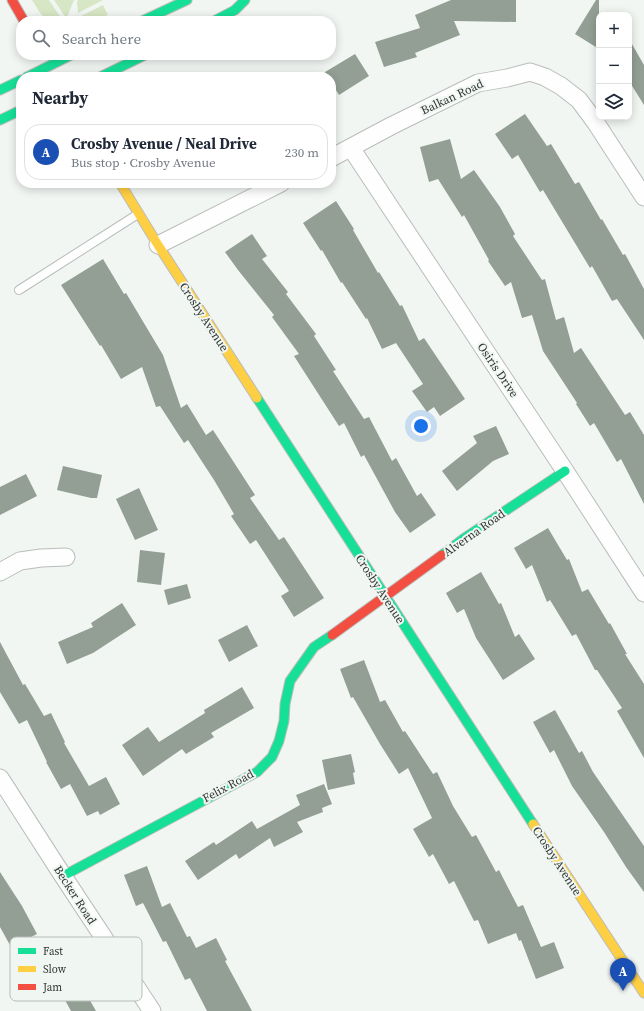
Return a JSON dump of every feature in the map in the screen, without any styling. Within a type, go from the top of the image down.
[{"type":"street","points":[[12,0],[21,16]]},
{"type":"street","points":[[153,16],[187,0]]},
{"type":"street","points":[[224,16],[235,10],[245,0]]},
{"type":"street","points":[[37,72],[60,60]]},
{"type":"street","points":[[110,72],[135,60]]},
{"type":"street","name":"Balkan Road","points":[[336,156],[391,126],[478,83],[530,72],[545,77],[562,86],[579,100],[596,123],[644,197]]},
{"type":"street","points":[[0,90],[16,82]]},
{"type":"street","points":[[0,120],[16,112]]},
{"type":"street","name":"Osiris Drive","points":[[351,148],[566,471],[644,593]]},
{"type":"street","name":"Crosby Avenue","points":[[123,188],[158,245],[385,597],[644,993]]},
{"type":"street","points":[[158,245],[271,188]]},
{"type":"street","name":"Alverna Road","points":[[385,597],[463,539],[566,471]]},
{"type":"street","points":[[0,572],[20,561],[66,557]]},
{"type":"street","name":"Felix Road","points":[[63,876],[257,772],[272,757],[279,741],[284,721],[290,681],[298,668],[314,647],[385,597]]},
{"type":"street","name":"Becker Road","points":[[0,778],[103,937]]},
{"type":"street","name":"Becker Road","points":[[142,996],[152,1011]]},
{"type":"lane","points":[[19,290],[138,213]]},
{"type":"green space","points":[[32,0],[49,0],[60,16],[43,16]]},
{"type":"green space","points":[[54,0],[74,0],[67,16],[65,16]]},
{"type":"green space","points":[[78,0],[103,0],[78,13]]},
{"type":"green space","points":[[103,5],[108,15],[105,16],[81,16]]},
{"type":"building","points":[[451,0],[516,0],[516,22],[454,21],[460,35],[415,53],[417,57],[384,67],[375,42],[420,28],[415,15]]},
{"type":"building","points":[[596,0],[599,0],[599,12],[596,12],[596,47],[575,34]]},
{"type":"building","points":[[632,44],[644,65],[644,105],[632,86]]},
{"type":"building","points":[[355,54],[369,76],[339,95],[336,90],[336,72],[325,72]]},
{"type":"building","points":[[525,114],[547,146],[551,144],[575,184],[579,182],[623,255],[625,254],[644,289],[644,340],[617,299],[612,301],[592,266],[590,268],[543,190],[540,192],[518,155],[512,159],[495,134]]},
{"type":"building","points":[[450,139],[461,179],[474,170],[500,207],[515,234],[513,236],[542,280],[545,279],[556,320],[564,317],[574,353],[581,348],[625,415],[630,412],[644,435],[644,504],[621,459],[617,462],[594,423],[590,426],[543,351],[532,315],[522,318],[511,282],[505,286],[488,261],[489,260],[464,215],[462,217],[438,179],[429,182],[420,147]]},
{"type":"building","points":[[336,201],[354,229],[353,230],[378,273],[379,272],[400,306],[402,305],[419,341],[424,338],[465,399],[440,416],[434,407],[427,412],[412,391],[423,384],[396,343],[382,349],[367,318],[366,319],[342,282],[341,283],[322,250],[321,251],[303,223]]},
{"type":"building","points":[[252,234],[267,256],[262,259],[288,292],[286,294],[316,334],[314,336],[336,370],[333,371],[364,419],[369,417],[392,461],[396,458],[417,496],[421,493],[436,515],[410,533],[395,512],[364,455],[361,457],[344,423],[339,426],[294,356],[299,354],[272,317],[274,315],[225,252]]},
{"type":"building","points":[[103,259],[124,294],[126,293],[163,355],[181,408],[187,404],[206,435],[213,430],[255,495],[250,498],[279,540],[284,537],[324,598],[294,617],[281,596],[289,591],[256,540],[250,544],[231,516],[234,514],[188,440],[184,443],[160,406],[156,407],[142,367],[121,379],[101,345],[100,346],[61,285]]},
{"type":"building","points":[[496,426],[509,454],[493,461],[457,491],[442,471],[477,443],[473,436]]},
{"type":"building","points":[[63,466],[102,475],[97,498],[57,490]]},
{"type":"building","points":[[26,474],[37,496],[0,515],[0,487]]},
{"type":"building","points":[[139,488],[158,530],[135,540],[116,499]]},
{"type":"building","points":[[548,528],[567,560],[569,559],[582,592],[588,589],[609,624],[610,623],[627,654],[625,654],[644,684],[644,758],[617,711],[622,708],[597,670],[595,670],[576,634],[572,636],[550,600],[547,602],[532,565],[526,569],[514,548]]},
{"type":"building","points":[[140,550],[165,553],[161,585],[137,582]]},
{"type":"building","points":[[481,572],[499,604],[501,603],[515,637],[519,634],[535,659],[503,680],[476,638],[464,609],[457,613],[446,593]]},
{"type":"building","points":[[187,584],[191,598],[168,605],[164,590]]},
{"type":"building","points":[[122,603],[136,625],[93,653],[67,664],[58,642],[93,627],[91,623]]},
{"type":"building","points":[[247,625],[258,646],[229,662],[218,640]]},
{"type":"building","points":[[0,642],[23,685],[25,684],[44,716],[51,713],[65,742],[64,743],[89,786],[106,777],[120,804],[100,815],[98,811],[87,816],[70,784],[61,789],[46,762],[27,720],[19,724],[0,692]]},
{"type":"building","points":[[364,660],[380,702],[385,700],[403,732],[405,731],[433,774],[437,772],[453,806],[472,837],[476,835],[496,872],[499,870],[518,907],[523,905],[541,947],[554,942],[564,968],[536,979],[521,940],[519,941],[516,933],[488,944],[478,920],[474,921],[454,881],[449,884],[433,854],[429,857],[413,829],[432,818],[408,768],[399,774],[353,697],[351,698],[340,669]]},
{"type":"building","points":[[242,687],[254,708],[211,733],[214,737],[186,754],[182,749],[143,776],[122,745],[148,727],[159,742],[205,713],[204,710]]},
{"type":"building","points":[[555,710],[579,753],[582,751],[593,772],[644,846],[644,892],[572,786],[554,750],[550,753],[533,722]]},
{"type":"building","points":[[351,754],[355,772],[353,773],[355,784],[328,790],[322,760]]},
{"type":"building","points":[[324,784],[332,804],[322,808],[323,812],[297,822],[303,832],[274,847],[270,838],[239,859],[236,854],[198,880],[185,861],[214,842],[216,845],[252,821],[257,829],[300,805],[296,795]]},
{"type":"building","points":[[147,866],[162,907],[170,903],[187,937],[190,936],[196,948],[216,938],[227,960],[225,961],[252,1011],[207,1011],[190,978],[185,980],[166,941],[163,942],[143,903],[136,906],[124,875]]},
{"type":"building","points":[[0,872],[22,906],[37,934],[31,937],[10,937],[10,945],[0,927]]},
{"type":"building","points":[[66,1001],[90,1001],[96,1011],[71,1011]]},
{"type":"traffic: fast","points":[[153,16],[187,0]]},
{"type":"traffic: fast","points":[[224,16],[235,10],[245,0]]},
{"type":"traffic: fast","points":[[37,72],[61,60]]},
{"type":"traffic: fast","points":[[110,72],[135,60]]},
{"type":"traffic: fast","points":[[0,90],[16,82]]},
{"type":"traffic: fast","points":[[0,120],[16,112]]},
{"type":"traffic: fast","points":[[257,398],[533,824]]},
{"type":"traffic: fast","points":[[442,555],[463,539],[565,471]]},
{"type":"traffic: fast","points":[[63,876],[257,772],[272,757],[279,741],[284,721],[285,704],[290,681],[314,647],[332,635]]},
{"type":"traffic: slow","points":[[123,188],[257,398]]},
{"type":"traffic: slow","points":[[533,824],[644,993]]},
{"type":"traffic: jam","points":[[12,0],[21,16]]},
{"type":"traffic: jam","points":[[332,635],[442,555]]},
{"type":"place","name":"Crosby Avenue / Neal Drive","points":[[623,991]]}]
